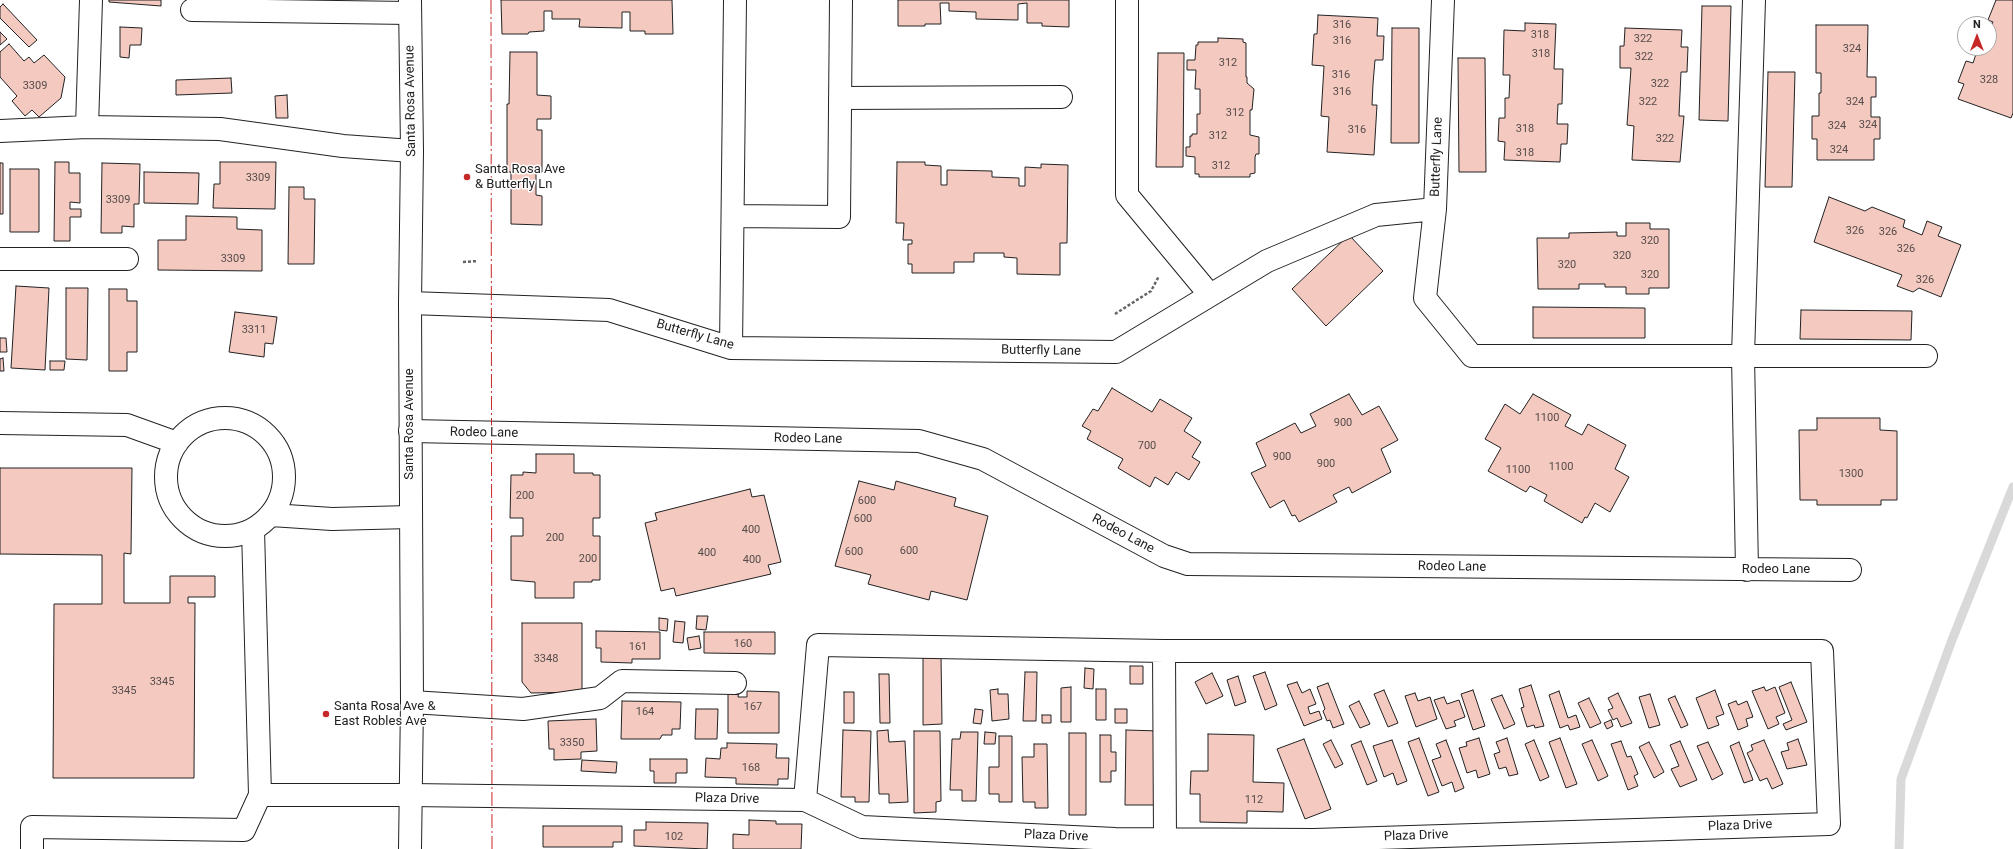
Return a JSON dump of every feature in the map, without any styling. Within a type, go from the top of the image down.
[{"type":"street","points":[[87,127],[91,0]]},
{"type":"street","points":[[731,348],[735,0]]},
{"type":"street","points":[[733,216],[839,217],[841,0]]},
{"type":"street","points":[[1126,0],[1126,194],[1210,295]]},
{"type":"street","name":"Butterfly Lane","points":[[410,303],[609,310],[731,348],[1116,352],[1267,261],[1376,215],[1435,208],[1443,0]]},
{"type":"street","points":[[1747,570],[1743,356],[1754,0]]},
{"type":"street","points":[[192,10],[410,7]]},
{"type":"street","name":"Santa Rosa Avenue","points":[[410,7],[412,151],[410,303],[412,702],[410,849]]},
{"type":"street","points":[[840,98],[1061,97]]},
{"type":"street","points":[[0,131],[87,127],[220,129],[343,146],[412,151]]},
{"type":"street","points":[[1435,208],[1425,298],[1472,356],[1926,356]]},
{"type":"street","points":[[0,259],[127,259]]},
{"type":"street","points":[[226,418],[245,422],[261,431],[274,444],[282,461],[284,480],[280,499],[271,515],[253,529],[234,536],[214,536],[196,529],[180,516],[170,499],[166,480],[168,460],[177,443],[191,430],[207,421],[226,418]]},
{"type":"street","points":[[0,423],[127,425],[177,443]]},
{"type":"street","name":"Rodeo Lane","points":[[410,431],[919,441],[983,459],[1164,556],[1188,564],[1850,570]]},
{"type":"street","points":[[271,515],[332,519],[410,517]]},
{"type":"street","points":[[32,849],[32,827],[244,830],[260,795],[253,529]]},
{"type":"street","points":[[805,800],[818,645],[1164,651],[1165,839]]},
{"type":"street","name":"Plaza Drive","points":[[260,795],[410,795],[805,800],[862,827],[1116,839],[1314,840],[1829,824],[1822,651],[1164,651]]},
{"type":"street","points":[[412,702],[522,709],[600,698],[622,681],[735,683]]},
{"type":"path","points":[[1116,314],[1151,291],[1163,270],[1175,254]]},
{"type":"path","points":[[463,262],[478,261]]},
{"type":"building","points":[[109,0],[161,0],[161,6],[109,2]]},
{"type":"building","points":[[501,0],[672,0],[673,34],[645,34],[645,31],[630,31],[630,12],[622,12],[622,28],[579,27],[580,19],[552,19],[552,11],[544,11],[544,31],[529,32],[528,34],[502,34]]},
{"type":"building","points":[[898,0],[1069,0],[1069,27],[1042,26],[1042,23],[1027,23],[1027,3],[1018,4],[1018,20],[976,19],[976,12],[949,11],[949,3],[940,3],[941,24],[925,24],[925,26],[898,26]]},
{"type":"building","points":[[1996,0],[2013,0],[2013,113],[2011,118],[1958,99],[1964,84],[1958,82],[1966,61],[1973,63],[1975,56],[1997,56],[1997,16],[1990,16]]},
{"type":"building","points":[[3,4],[37,40],[29,47],[0,18],[0,7]]},
{"type":"building","points":[[1702,6],[1731,6],[1728,121],[1699,120]]},
{"type":"building","points":[[1318,15],[1378,18],[1377,36],[1384,36],[1383,60],[1375,60],[1372,105],[1377,105],[1374,155],[1327,152],[1329,117],[1321,116],[1324,66],[1312,65],[1314,34],[1317,34]]},
{"type":"building","points":[[1525,23],[1556,24],[1554,69],[1563,69],[1562,104],[1558,104],[1557,124],[1568,124],[1567,144],[1561,144],[1560,162],[1504,160],[1505,142],[1498,141],[1499,118],[1505,118],[1505,98],[1509,98],[1510,75],[1503,75],[1504,30],[1525,31]]},
{"type":"building","points":[[1816,25],[1868,25],[1867,77],[1876,77],[1876,97],[1871,97],[1871,117],[1880,117],[1880,139],[1874,139],[1874,160],[1817,160],[1817,139],[1812,139],[1812,116],[1819,116],[1819,93],[1821,93],[1821,73],[1816,73]]},
{"type":"building","points":[[120,27],[142,28],[141,45],[130,45],[129,58],[120,57]]},
{"type":"building","points":[[1392,28],[1419,28],[1419,143],[1391,143]]},
{"type":"building","points":[[1625,28],[1682,30],[1681,47],[1688,47],[1687,72],[1681,72],[1679,116],[1684,116],[1680,162],[1632,160],[1634,126],[1627,125],[1631,68],[1620,68],[1620,46],[1624,46]]},
{"type":"building","points":[[0,32],[7,39],[0,45]]},
{"type":"building","points":[[1218,38],[1243,39],[1243,42],[1246,43],[1247,83],[1254,89],[1252,110],[1250,110],[1250,135],[1259,137],[1259,154],[1256,154],[1255,157],[1255,173],[1250,174],[1250,177],[1199,177],[1199,174],[1195,174],[1195,157],[1186,156],[1186,147],[1190,147],[1190,136],[1192,136],[1192,134],[1197,134],[1197,114],[1200,114],[1200,89],[1195,89],[1196,70],[1187,70],[1187,60],[1195,60],[1196,45],[1198,45],[1198,42],[1218,42]]},
{"type":"building","points":[[9,44],[24,61],[29,57],[34,63],[44,55],[65,77],[61,98],[39,117],[32,110],[25,116],[12,101],[17,96],[0,77],[0,52]]},
{"type":"building","points":[[510,52],[537,52],[537,95],[551,96],[551,119],[537,119],[537,130],[542,130],[542,172],[536,172],[536,195],[542,196],[542,225],[511,224],[511,172],[507,172],[507,104],[509,104]]},
{"type":"building","points":[[1158,53],[1184,53],[1183,167],[1156,167]]},
{"type":"building","points":[[1458,58],[1485,58],[1486,172],[1459,172]]},
{"type":"building","points":[[1768,72],[1795,72],[1792,187],[1765,187]]},
{"type":"building","points":[[231,78],[232,93],[176,95],[176,80]]},
{"type":"building","points":[[287,95],[288,118],[276,118],[275,96]]},
{"type":"building","points":[[55,162],[69,162],[69,173],[80,173],[80,203],[70,202],[70,209],[81,209],[81,217],[70,217],[70,241],[54,241]]},
{"type":"building","points":[[220,162],[276,162],[275,209],[213,208],[214,184],[220,184]]},
{"type":"building","points":[[897,162],[925,162],[925,165],[941,166],[941,185],[947,185],[947,170],[992,171],[992,177],[1019,178],[1019,186],[1025,186],[1025,167],[1041,168],[1041,164],[1068,165],[1067,243],[1060,243],[1060,275],[1017,274],[1017,258],[1004,257],[1004,253],[974,253],[974,262],[954,262],[954,273],[912,273],[912,264],[908,264],[908,244],[912,244],[912,240],[903,240],[904,223],[896,223]]},
{"type":"building","points":[[0,163],[3,163],[3,214],[0,214]]},
{"type":"building","points":[[102,163],[140,164],[139,204],[134,204],[134,227],[122,226],[122,233],[101,233]]},
{"type":"building","points":[[10,169],[39,169],[39,232],[10,232]]},
{"type":"building","points":[[144,172],[199,173],[198,204],[144,203]]},
{"type":"building","points":[[289,187],[304,187],[304,199],[315,199],[314,264],[288,264]]},
{"type":"building","points":[[1829,197],[1865,211],[1872,207],[1905,220],[1903,227],[1922,235],[1927,221],[1942,227],[1938,236],[1961,245],[1941,297],[1919,288],[1913,292],[1897,286],[1902,275],[1814,242]]},
{"type":"building","points":[[186,216],[237,217],[237,229],[262,230],[262,271],[158,270],[158,240],[186,240]]},
{"type":"building","points":[[1626,223],[1650,223],[1650,229],[1669,229],[1669,288],[1649,288],[1649,294],[1626,294],[1626,287],[1605,287],[1605,284],[1579,284],[1579,289],[1538,289],[1537,238],[1569,238],[1569,233],[1617,232],[1617,236],[1626,236]]},
{"type":"building","points":[[1349,235],[1383,271],[1326,326],[1292,289]]},
{"type":"building","points":[[16,286],[49,288],[45,370],[11,368]]},
{"type":"building","points":[[66,288],[88,288],[87,360],[66,359]]},
{"type":"building","points":[[109,289],[127,289],[127,301],[137,301],[137,352],[127,352],[127,371],[109,371]]},
{"type":"building","points":[[1533,307],[1645,308],[1645,338],[1533,338]]},
{"type":"building","points":[[1801,310],[1912,311],[1911,340],[1800,339]]},
{"type":"building","points":[[235,312],[277,317],[273,344],[265,343],[264,357],[229,352]]},
{"type":"building","points":[[0,338],[6,338],[7,352],[0,352]]},
{"type":"building","points":[[3,358],[4,371],[0,371],[0,359]]},
{"type":"building","points":[[50,361],[65,361],[64,370],[50,370]]},
{"type":"building","points":[[1112,388],[1152,412],[1160,399],[1192,418],[1184,431],[1201,442],[1192,457],[1200,462],[1189,480],[1176,472],[1168,485],[1155,477],[1150,487],[1118,468],[1123,459],[1087,439],[1091,431],[1082,426],[1093,409],[1098,411]]},
{"type":"building","points":[[1349,394],[1362,415],[1379,406],[1398,440],[1381,449],[1391,472],[1352,493],[1349,487],[1333,495],[1337,502],[1299,522],[1295,515],[1292,516],[1284,500],[1270,508],[1251,473],[1266,466],[1256,443],[1295,423],[1301,433],[1316,426],[1310,414]]},
{"type":"building","points":[[1533,394],[1571,415],[1565,426],[1582,435],[1588,424],[1626,445],[1615,469],[1629,477],[1610,512],[1595,503],[1587,518],[1585,517],[1582,523],[1544,501],[1547,495],[1530,486],[1526,492],[1488,471],[1501,448],[1485,439],[1505,404],[1520,414]]},
{"type":"building","points":[[1817,418],[1880,418],[1880,430],[1897,431],[1897,500],[1881,500],[1881,505],[1817,505],[1817,500],[1800,500],[1799,430],[1817,430]]},
{"type":"building","points":[[536,454],[574,454],[574,473],[593,473],[593,475],[600,475],[600,518],[593,518],[593,536],[600,536],[600,580],[592,580],[592,582],[574,582],[574,598],[535,598],[535,582],[511,580],[511,536],[523,536],[523,518],[510,518],[511,475],[523,475],[523,472],[536,473]]},
{"type":"building","points":[[0,468],[132,468],[131,554],[124,553],[124,603],[170,603],[170,576],[215,576],[215,597],[188,597],[188,603],[195,603],[194,778],[53,778],[54,604],[102,604],[102,555],[0,554]]},
{"type":"building","points":[[859,481],[894,490],[896,481],[956,498],[954,506],[988,516],[967,600],[931,591],[929,600],[868,584],[871,575],[835,566]]},
{"type":"building","points":[[750,489],[752,497],[764,495],[781,562],[768,565],[771,574],[676,596],[674,588],[661,591],[645,523],[657,520],[655,513]]},
{"type":"building","points":[[697,616],[708,616],[706,630],[696,629]]},
{"type":"building","points":[[659,618],[668,619],[667,631],[659,630]]},
{"type":"building","points":[[675,621],[685,622],[683,643],[673,642]]},
{"type":"building","points":[[522,623],[582,623],[582,692],[531,693],[522,682]]},
{"type":"building","points":[[596,631],[660,632],[660,659],[632,659],[632,663],[601,662],[601,648],[596,648]]},
{"type":"building","points":[[704,632],[775,632],[775,654],[704,653]]},
{"type":"building","points":[[699,636],[701,648],[689,650],[687,638]]},
{"type":"building","points":[[941,655],[942,724],[923,725],[923,656]]},
{"type":"building","points":[[1130,666],[1143,666],[1143,684],[1130,684]]},
{"type":"building","points":[[1085,668],[1094,669],[1093,689],[1084,688]]},
{"type":"building","points":[[1025,672],[1037,672],[1036,721],[1023,721]]},
{"type":"building","points":[[1265,672],[1277,705],[1265,710],[1253,676]]},
{"type":"building","points":[[1212,673],[1223,696],[1206,704],[1195,682]]},
{"type":"building","points":[[879,674],[889,674],[890,723],[880,723]]},
{"type":"building","points":[[1238,676],[1246,702],[1235,706],[1227,680]]},
{"type":"building","points":[[1297,682],[1302,693],[1310,689],[1316,704],[1308,707],[1310,714],[1319,711],[1322,719],[1304,726],[1287,685]]},
{"type":"building","points":[[1791,682],[1807,722],[1786,730],[1783,724],[1792,720],[1779,687]]},
{"type":"building","points":[[1328,683],[1344,724],[1333,728],[1330,720],[1327,721],[1323,711],[1325,709],[1317,687]]},
{"type":"building","points":[[1531,685],[1544,726],[1535,728],[1534,725],[1527,727],[1521,708],[1524,707],[1519,689]]},
{"type":"building","points":[[1071,687],[1071,722],[1061,722],[1061,688]]},
{"type":"building","points":[[1764,687],[1766,691],[1775,687],[1785,713],[1776,717],[1779,724],[1768,729],[1752,691]]},
{"type":"building","points":[[728,689],[739,689],[738,697],[747,697],[747,691],[779,692],[779,733],[728,733]]},
{"type":"building","points":[[998,689],[998,694],[1008,694],[1009,719],[992,721],[990,690]]},
{"type":"building","points":[[1096,689],[1106,689],[1106,720],[1096,720]]},
{"type":"building","points":[[1384,690],[1398,723],[1388,727],[1374,694]]},
{"type":"building","points":[[1473,690],[1485,726],[1473,730],[1461,694]]},
{"type":"building","points":[[1715,690],[1724,714],[1716,717],[1719,725],[1708,729],[1696,698]]},
{"type":"building","points":[[1559,691],[1568,718],[1576,715],[1580,727],[1570,730],[1568,725],[1560,728],[1549,695]]},
{"type":"building","points":[[844,692],[854,692],[854,723],[844,723]]},
{"type":"building","points":[[1415,693],[1418,701],[1430,697],[1437,719],[1416,727],[1405,696]]},
{"type":"building","points":[[1618,693],[1632,723],[1621,727],[1617,718],[1613,720],[1608,710],[1613,708],[1608,698]]},
{"type":"building","points":[[1650,694],[1660,725],[1649,728],[1639,697]]},
{"type":"building","points":[[1502,695],[1515,724],[1504,729],[1491,699]]},
{"type":"building","points":[[1675,696],[1688,725],[1681,728],[1668,699]]},
{"type":"building","points":[[1444,697],[1447,704],[1459,700],[1465,717],[1454,721],[1456,726],[1446,729],[1434,700]]},
{"type":"building","points":[[1589,698],[1601,723],[1590,728],[1578,703]]},
{"type":"building","points":[[622,701],[681,702],[680,729],[672,729],[672,735],[662,735],[660,739],[621,739]]},
{"type":"building","points":[[1359,701],[1370,724],[1360,728],[1349,706]]},
{"type":"building","points":[[1736,701],[1738,705],[1747,701],[1753,717],[1746,719],[1748,726],[1738,730],[1728,704]]},
{"type":"building","points":[[696,709],[718,709],[717,739],[695,739]]},
{"type":"building","points":[[975,709],[983,710],[981,724],[973,723]]},
{"type":"building","points":[[1115,709],[1127,709],[1127,723],[1115,723]]},
{"type":"building","points":[[1042,715],[1051,715],[1051,723],[1042,723]]},
{"type":"building","points":[[596,719],[597,751],[581,752],[581,759],[554,760],[554,749],[549,749],[548,721]]},
{"type":"building","points":[[1611,720],[1613,726],[1607,729],[1604,723]]},
{"type":"building","points":[[843,730],[871,731],[869,802],[855,802],[855,797],[841,797]]},
{"type":"building","points":[[888,730],[889,742],[905,741],[908,802],[889,803],[889,794],[879,794],[877,731]]},
{"type":"building","points":[[1126,730],[1160,731],[1158,805],[1125,805]]},
{"type":"building","points":[[914,731],[940,731],[941,801],[936,802],[936,812],[914,813]]},
{"type":"building","points":[[961,732],[978,732],[976,801],[962,801],[962,790],[950,790],[952,739],[960,739]]},
{"type":"building","points":[[985,732],[996,733],[995,744],[984,744]]},
{"type":"building","points":[[1069,733],[1086,733],[1086,815],[1069,815]]},
{"type":"building","points":[[1208,734],[1254,735],[1253,782],[1284,783],[1283,812],[1247,811],[1247,823],[1200,822],[1200,794],[1190,794],[1191,771],[1208,771]]},
{"type":"building","points":[[1100,735],[1111,735],[1111,752],[1116,752],[1116,771],[1111,771],[1111,782],[1100,782]]},
{"type":"building","points":[[999,736],[1012,736],[1012,802],[999,802],[999,794],[989,794],[989,767],[999,767]]},
{"type":"building","points":[[1419,738],[1439,792],[1428,796],[1408,742]]},
{"type":"building","points":[[1479,738],[1490,774],[1478,778],[1476,770],[1467,773],[1459,748],[1467,746],[1466,742]]},
{"type":"building","points":[[1507,738],[1518,774],[1509,776],[1506,767],[1499,769],[1494,754],[1500,752],[1496,742]]},
{"type":"building","points":[[1560,738],[1577,784],[1566,788],[1549,742]]},
{"type":"building","points":[[1304,739],[1331,809],[1305,819],[1277,749]]},
{"type":"building","points":[[1798,739],[1807,765],[1787,769],[1781,752],[1789,750],[1787,743]]},
{"type":"building","points":[[1331,740],[1343,764],[1335,768],[1323,744]]},
{"type":"building","points":[[1392,740],[1407,781],[1397,785],[1393,773],[1384,777],[1373,746]]},
{"type":"building","points":[[1446,740],[1464,788],[1455,792],[1452,782],[1442,786],[1432,760],[1441,757],[1436,744]]},
{"type":"building","points":[[1534,740],[1549,777],[1540,781],[1525,744]]},
{"type":"building","points":[[1592,740],[1608,776],[1598,781],[1582,744]]},
{"type":"building","points":[[1764,740],[1783,784],[1772,789],[1767,778],[1760,781],[1747,753],[1753,750],[1751,745]]},
{"type":"building","points":[[1361,741],[1377,781],[1367,785],[1351,745]]},
{"type":"building","points":[[1621,741],[1627,757],[1631,756],[1638,774],[1634,776],[1638,786],[1628,790],[1611,744]]},
{"type":"building","points":[[1680,741],[1697,780],[1680,787],[1671,769],[1679,766],[1670,745]]},
{"type":"building","points":[[1649,742],[1664,772],[1654,778],[1639,747]]},
{"type":"building","points":[[1708,742],[1723,774],[1712,780],[1697,746]]},
{"type":"building","points":[[1739,742],[1753,780],[1744,783],[1730,746]]},
{"type":"building","points":[[727,743],[777,744],[776,758],[789,758],[788,779],[778,779],[778,785],[736,784],[736,778],[705,777],[706,758],[720,759],[721,748],[727,748]]},
{"type":"building","points":[[1034,744],[1047,744],[1048,808],[1035,808],[1035,802],[1023,802],[1022,757],[1034,757]]},
{"type":"building","points":[[650,759],[687,759],[687,773],[676,773],[676,783],[654,783],[654,771],[650,771]]},
{"type":"building","points":[[582,760],[617,762],[616,773],[581,771]]},
{"type":"building","points":[[749,820],[776,821],[776,824],[802,824],[801,849],[733,849],[733,834],[749,835]]},
{"type":"building","points":[[646,822],[708,823],[707,849],[634,846],[634,830],[646,830]]},
{"type":"building","points":[[543,826],[622,826],[622,842],[613,842],[613,847],[543,847]]},
{"type":"waterway","points":[[1899,849],[1901,779],[1952,640],[2013,487]]},
{"type":"power","points":[[491,0],[492,849]]},
{"type":"place","name":"Santa Rosa Ave & Butterfly Ln","points":[[467,177]]},
{"type":"place","name":"Santa Rosa Ave & East Robles Ave","points":[[326,714]]}]
